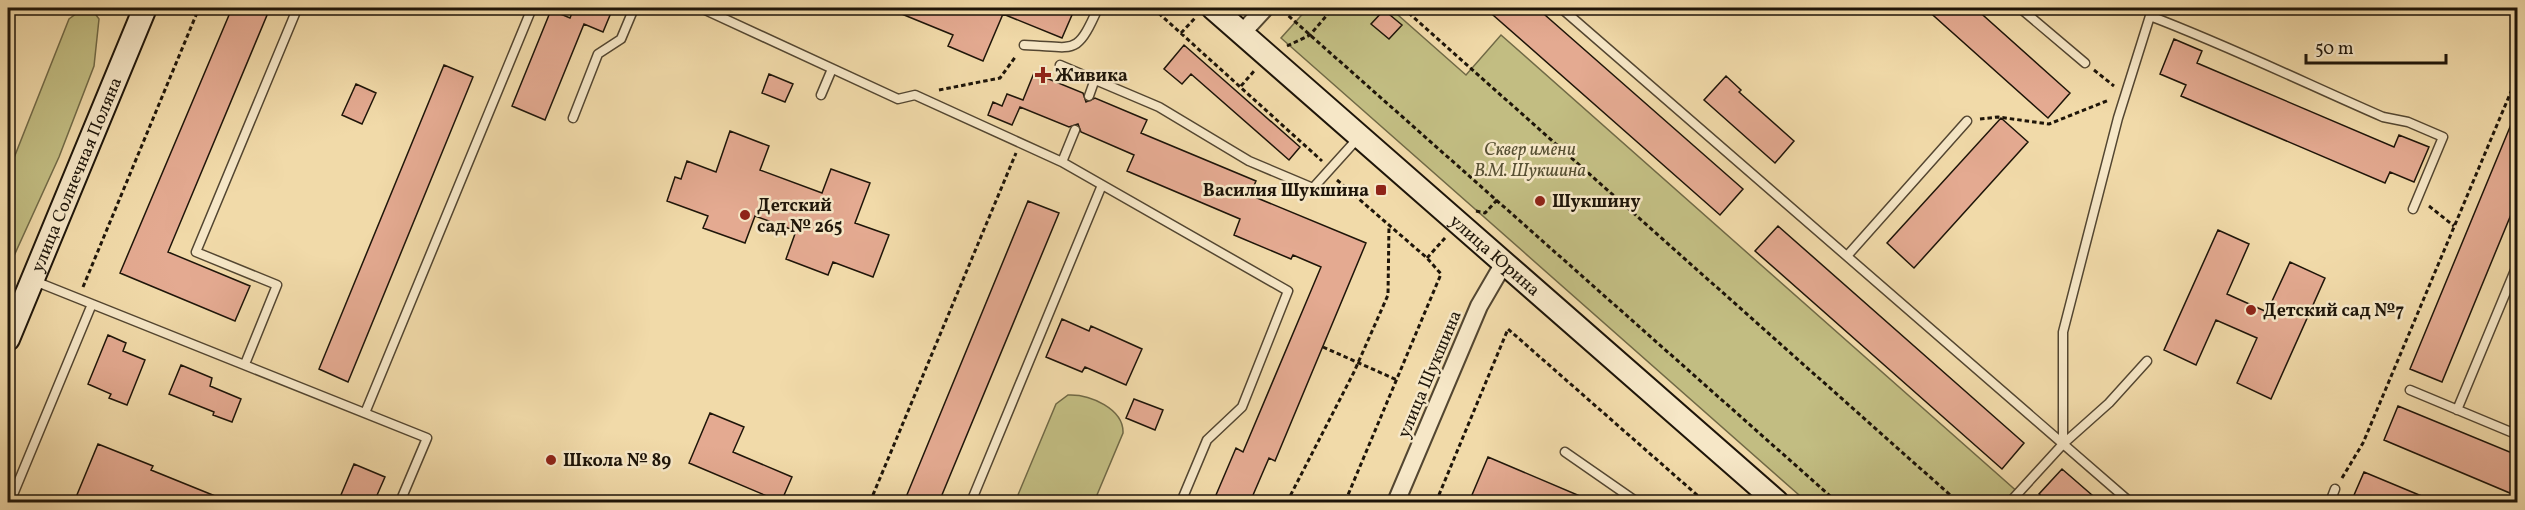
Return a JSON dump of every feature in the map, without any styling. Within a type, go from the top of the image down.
[{"type":"street","name":"улица Солнечная Поляна","points":[[8,339],[145,8]]},
{"type":"street","points":[[1242,33],[1266,8]]},
{"type":"street","name":"улица Юрина","points":[[1205,12],[1242,33],[1777,502]]},
{"type":"street","name":"улица Шукшина","points":[[1396,502],[1479,306],[1504,263]]},
{"type":"lane","points":[[244,364],[277,285],[196,252],[297,9],[300,8]]},
{"type":"lane","points":[[365,413],[532,8]]},
{"type":"lane","points":[[573,118],[598,54],[621,39],[634,8]]},
{"type":"lane","points":[[701,8],[898,99],[915,96],[1062,162],[1288,291],[1242,407],[1207,440],[1181,502]]},
{"type":"lane","points":[[1024,45],[1072,47],[1083,41],[1098,8]]},
{"type":"lane","points":[[1561,8],[2130,502]]},
{"type":"lane","points":[[2020,8],[2085,63]]},
{"type":"lane","points":[[2063,444],[2063,332],[2125,94],[2150,16],[2203,36],[2230,51],[2383,117],[2408,122],[2443,137],[2413,209]]},
{"type":"lane","points":[[1060,65],[1159,106],[1249,161],[1313,188],[1360,136]]},
{"type":"lane","points":[[821,95],[832,69]]},
{"type":"lane","points":[[1089,96],[1095,80]]},
{"type":"lane","points":[[1847,256],[1967,121]]},
{"type":"lane","points":[[1062,162],[1075,130]]},
{"type":"lane","points":[[971,502],[1102,185]]},
{"type":"lane","points":[[2457,410],[2517,264]]},
{"type":"lane","points":[[31,280],[427,438],[400,502]]},
{"type":"lane","points":[[10,502],[92,304]]},
{"type":"lane","points":[[2010,502],[2063,444],[2109,403],[2146,361]]},
{"type":"lane","points":[[2410,390],[2517,435]]},
{"type":"lane","points":[[1565,452],[1636,502]]},
{"type":"lane","points":[[2330,502],[2335,489]]},
{"type":"path","points":[[78,298],[199,8]]},
{"type":"path","points":[[1153,8],[1330,169],[1338,181],[1427,258],[1441,274],[1345,502]]},
{"type":"path","points":[[1279,8],[1837,502]]},
{"type":"path","points":[[1403,8],[1958,502]]},
{"type":"path","points":[[1181,33],[1205,12]]},
{"type":"path","points":[[915,96],[999,78],[1024,45]]},
{"type":"path","points":[[2085,63],[2125,94]]},
{"type":"path","points":[[2335,489],[2363,443],[2517,75]]},
{"type":"path","points":[[1967,121],[1998,117],[2049,124],[2125,94]]},
{"type":"path","points":[[870,502],[1020,143]]},
{"type":"path","points":[[2418,197],[2454,226]]},
{"type":"path","points":[[1471,210],[1485,213],[1497,200]]},
{"type":"path","points":[[1287,502],[1358,361],[1388,295],[1389,225]]},
{"type":"path","points":[[1427,258],[1445,238]]},
{"type":"path","points":[[1436,502],[1508,329],[1705,502]]},
{"type":"path","points":[[1323,347],[1396,380]]},
{"type":"green space","points":[[84,8],[94,12],[99,19],[94,66],[59,157],[8,269],[8,173],[69,19]]},
{"type":"green space","name":"Сквер имени В.М. Шукшина","points":[[1308,8],[1390,8],[1466,75],[1501,35],[2029,502],[1807,502],[1281,38]]},
{"type":"green space","points":[[1068,395],[1095,400],[1112,410],[1122,424],[1123,433],[1094,502],[1015,502],[1056,404]]},
{"type":"building","points":[[232,8],[270,8],[168,252],[250,286],[235,321],[120,273]]},
{"type":"building","points":[[574,8],[613,8],[603,32],[584,24],[545,120],[512,106],[551,10],[570,18]]},
{"type":"building","points":[[887,8],[1075,8],[1062,38],[1003,14],[983,61],[948,46],[953,35]]},
{"type":"building","points":[[1485,8],[1537,8],[1743,189],[1720,215]]},
{"type":"building","points":[[1925,8],[1975,8],[2070,93],[2048,118]]},
{"type":"building","points":[[1384,10],[1402,25],[1389,39],[1371,24]]},
{"type":"building","points":[[2174,39],[2202,51],[2197,63],[2394,147],[2399,135],[2429,147],[2414,182],[2390,172],[2385,183],[2181,96],[2186,85],[2160,74]]},
{"type":"building","points":[[1184,45],[1300,147],[1289,160],[1191,74],[1182,84],[1164,69]]},
{"type":"building","points":[[444,65],[473,77],[348,382],[319,369]]},
{"type":"building","points":[[1034,73],[1083,93],[1086,102],[1095,98],[1147,120],[1141,133],[1256,181],[1250,195],[1366,243],[1275,461],[1269,458],[1250,502],[1213,502],[1236,448],[1243,452],[1321,267],[1293,255],[1291,259],[1234,235],[1240,219],[1127,171],[1134,155],[1081,132],[1078,124],[1069,127],[1020,107],[1012,125],[988,115],[993,102],[1002,106],[1007,94],[1023,100]]},
{"type":"building","points":[[769,74],[793,84],[785,102],[762,93]]},
{"type":"building","points":[[1726,76],[1741,90],[1739,92],[1794,141],[1775,163],[1704,100]]},
{"type":"building","points":[[356,84],[376,93],[362,124],[342,115]]},
{"type":"building","points":[[2517,110],[2517,200],[2442,382],[2410,369]]},
{"type":"building","points":[[2001,118],[2028,142],[1914,268],[1887,243]]},
{"type":"building","points":[[730,131],[769,146],[760,170],[822,193],[831,169],[870,183],[855,223],[889,235],[873,277],[833,262],[828,275],[786,259],[796,231],[755,216],[745,243],[703,228],[708,216],[667,201],[675,177],[681,179],[687,161],[716,172]]},
{"type":"building","points":[[1028,201],[1059,213],[939,502],[904,502]]},
{"type":"building","points":[[1778,226],[2024,443],[2002,469],[1755,251]]},
{"type":"building","points":[[2218,230],[2249,244],[2227,294],[2267,312],[2290,262],[2325,278],[2271,399],[2237,383],[2257,338],[2216,320],[2196,365],[2164,350]]},
{"type":"building","points":[[1062,319],[1089,331],[1091,326],[1142,349],[1126,385],[1085,367],[1082,372],[1046,357]]},
{"type":"building","points":[[108,335],[126,343],[123,351],[145,360],[127,405],[109,398],[111,394],[88,384]]},
{"type":"building","points":[[181,365],[212,378],[210,386],[241,399],[232,422],[213,415],[214,412],[169,394]]},
{"type":"building","points":[[1134,399],[1163,410],[1155,430],[1126,418]]},
{"type":"building","points":[[2398,406],[2517,455],[2517,496],[2384,440]]},
{"type":"building","points":[[710,413],[744,427],[733,452],[792,477],[781,502],[689,463]]},
{"type":"building","points":[[98,444],[153,466],[151,470],[230,502],[74,502]]},
{"type":"building","points":[[1488,457],[1594,502],[1469,502]]},
{"type":"building","points":[[354,464],[385,477],[374,502],[338,502]]},
{"type":"building","points":[[2062,469],[2100,502],[2049,502],[2039,494]]},
{"type":"building","points":[[2364,472],[2436,502],[2351,502]]},
{"type":"place","name":"Живика","points":[[1043,75]]},
{"type":"place","name":"Василия Шукшина","points":[[1381,190]]},
{"type":"place","name":"Шукшину","points":[[1540,201]]},
{"type":"place","name":"Детский сад № 265","points":[[745,215]]},
{"type":"place","name":"Детский сад №7","points":[[2251,310]]},
{"type":"place","name":"Школа № 89","points":[[551,460]]}]
